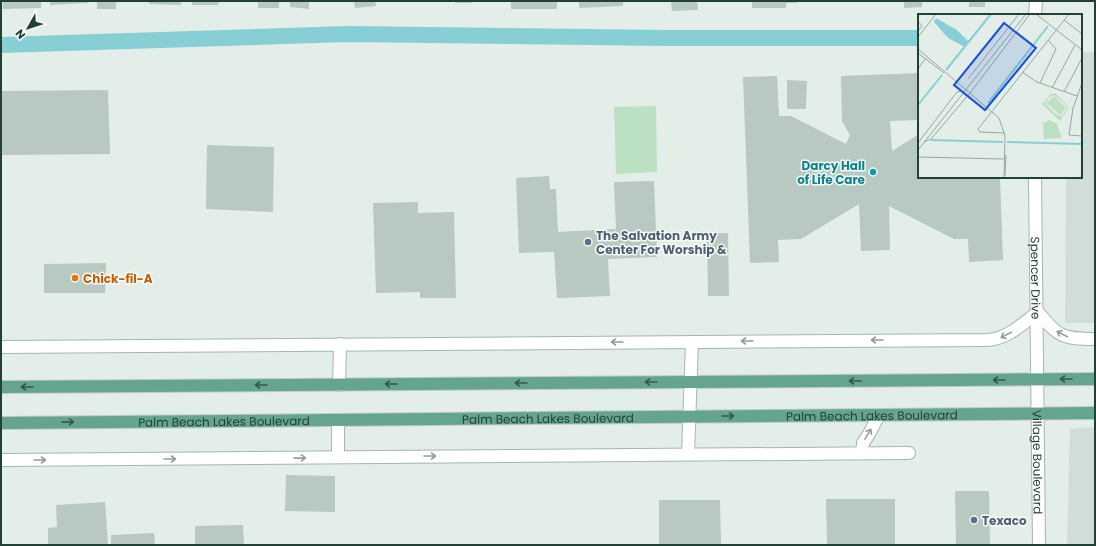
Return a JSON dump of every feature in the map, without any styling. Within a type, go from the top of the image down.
[{"type":"main road","points":[[1,387],[1095,379]]},
{"type":"main road","name":"Palm Beach Lakes Boulevard","points":[[1,423],[1038,413],[1092,415]]},
{"type":"street","points":[[1035,14],[1036,1]]},
{"type":"street","name":"Spencer Drive","points":[[1035,178],[1038,379]]},
{"type":"street","points":[[1,347],[995,339],[1011,332],[1038,312],[1051,328],[1063,336],[1079,339],[1095,339]]},
{"type":"street","points":[[688,454],[692,342]]},
{"type":"street","points":[[339,385],[340,344]]},
{"type":"street","name":"Village Boulevard","points":[[1038,379],[1039,545]]},
{"type":"street","points":[[862,453],[862,443],[869,434],[878,415]]},
{"type":"street","points":[[338,420],[338,457]]},
{"type":"street","points":[[1,460],[909,453]]},
{"type":"shaded area","points":[[1082,52],[1095,52],[1095,323],[1065,323],[1066,178],[1082,178]]},
{"type":"shaded area","points":[[1095,427],[1095,545],[1067,545],[1070,429]]},
{"type":"green space","points":[[656,106],[657,172],[616,174],[614,107]]},
{"type":"building","points":[[3,1],[41,1],[41,8],[3,9]]},
{"type":"building","points":[[50,1],[88,1],[88,3],[50,5]]},
{"type":"building","points":[[97,1],[116,1],[116,9],[97,9]]},
{"type":"building","points":[[149,1],[181,1],[181,5],[149,4]]},
{"type":"building","points":[[192,1],[219,1],[218,5],[192,5]]},
{"type":"building","points":[[258,1],[279,1],[279,8],[258,8]]},
{"type":"building","points":[[290,1],[309,1],[309,9],[290,7]]},
{"type":"building","points":[[354,1],[375,1],[376,6],[355,8]]},
{"type":"building","points":[[455,1],[472,1],[472,3],[455,3]]},
{"type":"building","points":[[511,1],[557,1],[557,9],[511,9]]},
{"type":"building","points":[[579,1],[623,1],[623,6],[579,8]]},
{"type":"building","points":[[671,1],[697,1],[698,10],[672,11]]},
{"type":"building","points":[[752,1],[797,1],[797,3],[786,3],[786,8],[752,8]]},
{"type":"building","points":[[904,1],[922,1],[922,7],[904,8]]},
{"type":"building","points":[[969,1],[985,1],[985,7],[969,7]]},
{"type":"building","name":"Darcy Hall of Life Care","points":[[918,73],[917,120],[890,121],[892,151],[918,135],[918,178],[1000,178],[1003,260],[969,262],[968,239],[954,239],[889,206],[890,250],[861,251],[859,204],[801,239],[778,240],[779,262],[750,263],[743,77],[777,76],[779,116],[791,116],[846,144],[850,135],[842,121],[841,76]]},
{"type":"building","points":[[787,80],[807,81],[806,109],[787,109]]},
{"type":"building","points":[[108,90],[110,154],[1,155],[1,91]]},
{"type":"building","points":[[207,145],[274,147],[273,212],[206,209]]},
{"type":"building","name":"The Salvation Army Center For Worship &","points":[[549,176],[550,189],[556,189],[558,232],[616,229],[614,182],[654,181],[657,257],[608,259],[610,296],[557,298],[554,252],[519,253],[516,178]]},
{"type":"building","points":[[418,202],[418,213],[454,212],[456,298],[420,298],[420,292],[376,293],[373,203]]},
{"type":"building","points":[[707,233],[728,233],[729,296],[708,296]]},
{"type":"building","name":"Chick-fil-A","points":[[106,263],[105,293],[44,293],[44,264]]},
{"type":"building","points":[[286,475],[335,476],[335,512],[285,511]]},
{"type":"building","points":[[955,491],[989,491],[990,545],[956,545]]},
{"type":"building","points":[[826,499],[895,499],[895,545],[827,545]]},
{"type":"building","points":[[659,500],[720,500],[721,545],[659,545]]},
{"type":"building","points":[[105,502],[108,545],[48,545],[48,528],[57,527],[56,505]]},
{"type":"building","points":[[243,525],[244,545],[195,545],[195,526]]},
{"type":"building","points":[[154,533],[155,545],[111,545],[111,535]]},
{"type":"waterway","points":[[1,45],[348,34],[667,38],[918,38]]},
{"type":"place","name":"Darcy Hall of Life Care","points":[[873,172]]},
{"type":"place","name":"The Salvation Army Center For Worship &","points":[[588,242]]},
{"type":"place","name":"Chick-fil-A","points":[[75,278]]},
{"type":"place","name":"Texaco","points":[[974,520]]}]
